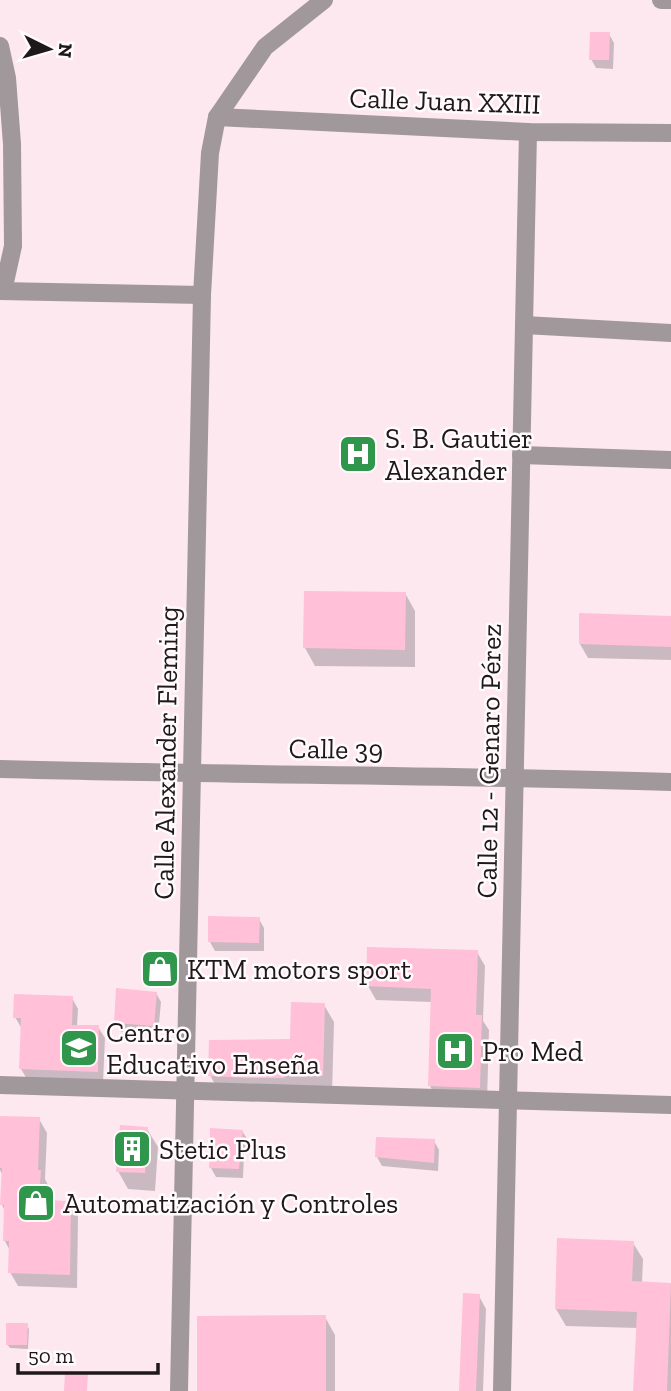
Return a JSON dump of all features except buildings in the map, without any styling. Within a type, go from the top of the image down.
[{"type":"street","points":[[661,0],[671,0]]},
{"type":"street","points":[[217,117],[265,47],[319,1]]},
{"type":"street","points":[[0,46],[7,78],[12,157],[13,246],[1,290],[202,295]]},
{"type":"street","name":"Calle Juan XXIII","points":[[217,117],[528,132],[671,133]]},
{"type":"street","name":"Calle Alexander Fleming","points":[[180,1391],[202,295],[210,153],[217,117]]},
{"type":"street","name":"Calle 12 - Genaro Pérez","points":[[502,1391],[528,132]]},
{"type":"street","points":[[524,325],[671,333]]},
{"type":"street","points":[[521,456],[671,460]]},
{"type":"street","name":"Calle 39","points":[[0,769],[671,782]]},
{"type":"street","points":[[0,1085],[671,1105]]},
{"type":"place","name":"S. B. Gautier Alexander","points":[[358,454]]},
{"type":"place","name":"KTM motors sport","points":[[160,969]]},
{"type":"place","name":"Centro Educativo Enseña","points":[[79,1048]]},
{"type":"place","name":"Pro Med","points":[[455,1051]]},
{"type":"place","name":"Stetic Plus","points":[[132,1149]]},
{"type":"place","name":"Automatización y Controles","points":[[36,1203]]}]
